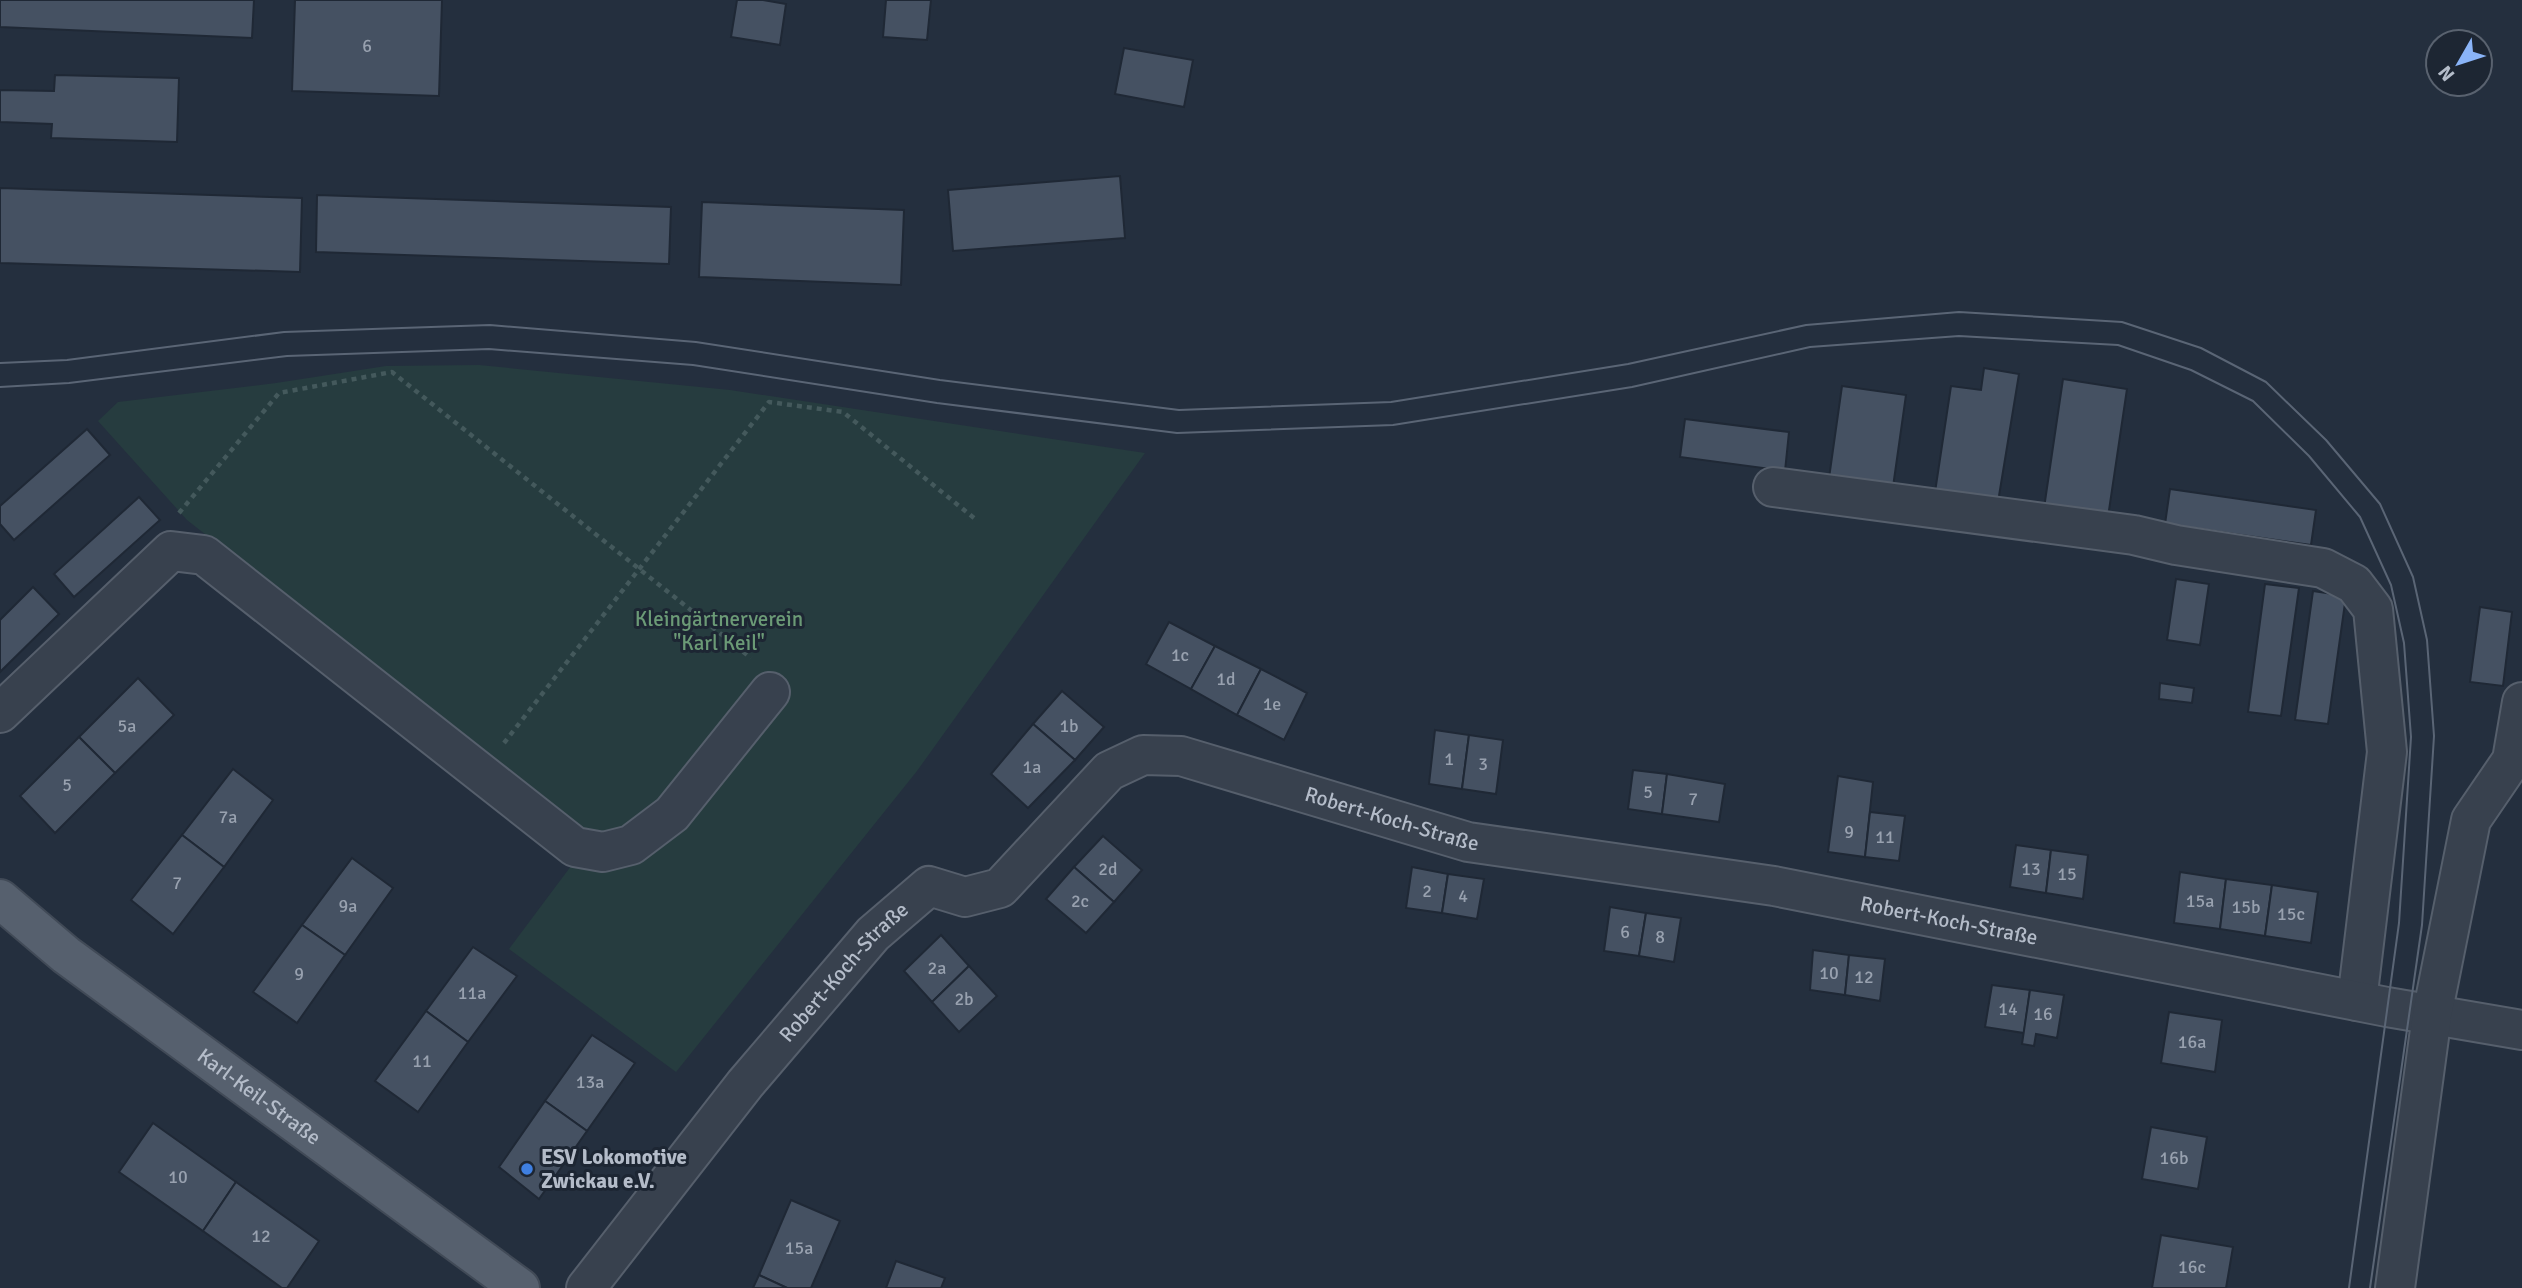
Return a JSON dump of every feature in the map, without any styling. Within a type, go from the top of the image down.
[{"type":"main road","name":"Karl-Keil-Straße","points":[[0,899],[66,955],[520,1288]]},
{"type":"street","points":[[1773,487],[2134,535],[2176,545],[2323,568],[2354,584],[2373,609],[2387,752],[2357,1001]]},
{"type":"street","points":[[0,713],[171,551],[204,555],[575,847],[603,852],[631,845],[672,814],[770,692]]},
{"type":"street","points":[[2395,1288],[2432,1015],[2471,820],[2512,760],[2522,702]]},
{"type":"street","name":"Robert-Koch-Straße","points":[[586,1288],[745,1084],[873,934],[929,886],[965,897],[1000,888],[1109,771],[1143,755],[1181,756],[1468,842],[1774,886],[2357,1001],[2522,1030]]},
{"type":"path","points":[[172,522],[279,393],[392,372],[766,670],[758,681],[770,692]]},
{"type":"path","points":[[480,774],[769,402],[843,412],[974,518]]},
{"type":"green space","name":"Kleingärtnerverein \"Karl Keil\"","points":[[479,365],[730,390],[1145,453],[917,771],[676,1072],[509,949],[577,858],[576,824],[187,520],[98,421],[118,402],[276,383],[386,366]]},
{"type":"building","points":[[0,0],[254,0],[252,38],[0,27]]},
{"type":"building","points":[[295,0],[442,0],[439,96],[292,91]]},
{"type":"building","points":[[737,0],[763,0],[786,4],[780,45],[731,37]]},
{"type":"building","points":[[886,0],[931,0],[927,40],[883,37]]},
{"type":"building","points":[[1124,48],[1193,60],[1184,107],[1115,94]]},
{"type":"building","points":[[55,75],[179,78],[177,142],[51,138],[52,124],[0,122],[0,90],[54,91]]},
{"type":"building","points":[[1120,176],[1125,238],[953,251],[948,190]]},
{"type":"building","points":[[0,188],[302,198],[300,272],[0,263]]},
{"type":"building","points":[[317,195],[671,207],[669,264],[316,252]]},
{"type":"building","points":[[702,202],[904,210],[901,285],[699,277]]},
{"type":"building","points":[[1984,368],[2019,374],[1998,502],[1935,492],[1951,386],[1981,390]]},
{"type":"building","points":[[2063,379],[2127,389],[2108,517],[2044,508]]},
{"type":"building","points":[[1842,386],[1906,395],[1893,487],[1829,478]]},
{"type":"building","points":[[1685,419],[1789,432],[1785,471],[1680,457]]},
{"type":"building","points":[[87,429],[110,455],[14,540],[0,524],[0,506]]},
{"type":"building","points":[[2170,489],[2316,510],[2311,545],[2165,524]]},
{"type":"building","points":[[139,497],[160,520],[74,597],[54,574]]},
{"type":"building","points":[[2176,579],[2209,584],[2200,645],[2167,640]]},
{"type":"building","points":[[2265,584],[2299,588],[2281,716],[2248,712]]},
{"type":"building","points":[[33,587],[59,614],[0,672],[0,620]]},
{"type":"building","points":[[2313,591],[2346,596],[2328,724],[2295,720]]},
{"type":"building","points":[[2480,607],[2512,612],[2503,686],[2470,682]]},
{"type":"building","points":[[1169,622],[1215,646],[1191,689],[1146,664]]},
{"type":"building","points":[[1215,646],[1261,669],[1237,715],[1191,689]]},
{"type":"building","points":[[1261,669],[1307,693],[1284,740],[1237,715]]},
{"type":"building","points":[[138,678],[174,715],[115,773],[79,737]]},
{"type":"building","points":[[2160,683],[2194,688],[2192,703],[2159,699]]},
{"type":"building","points":[[1062,691],[1104,727],[1075,760],[1033,724]]},
{"type":"building","points":[[1033,724],[1075,760],[1028,808],[991,774]]},
{"type":"building","points":[[1435,730],[1469,735],[1462,789],[1429,784]]},
{"type":"building","points":[[1469,735],[1503,740],[1496,794],[1462,789]]},
{"type":"building","points":[[79,737],[115,773],[55,833],[20,796]]},
{"type":"building","points":[[233,769],[273,800],[224,867],[182,835]]},
{"type":"building","points":[[1633,770],[1667,774],[1662,814],[1628,809]]},
{"type":"building","points":[[1667,774],[1725,784],[1719,822],[1662,814]]},
{"type":"building","points":[[1838,776],[1873,782],[1865,857],[1828,852]]},
{"type":"building","points":[[1870,812],[1905,816],[1899,861],[1865,857]]},
{"type":"building","points":[[182,835],[224,867],[173,934],[131,900]]},
{"type":"building","points":[[1103,836],[1142,870],[1114,902],[1074,867]]},
{"type":"building","points":[[2016,845],[2051,850],[2046,893],[2010,887]]},
{"type":"building","points":[[2051,850],[2088,855],[2083,899],[2046,893]]},
{"type":"building","points":[[352,858],[393,888],[345,955],[302,925]]},
{"type":"building","points":[[1074,867],[1114,902],[1086,933],[1046,899]]},
{"type":"building","points":[[1412,867],[1448,874],[1442,913],[1406,908]]},
{"type":"building","points":[[2180,872],[2226,879],[2220,929],[2174,923]]},
{"type":"building","points":[[1448,874],[1484,879],[1477,919],[1442,913]]},
{"type":"building","points":[[2226,879],[2272,885],[2265,936],[2220,929]]},
{"type":"building","points":[[2272,885],[2318,892],[2311,943],[2265,936]]},
{"type":"building","points":[[1610,907],[1646,913],[1639,956],[1604,951]]},
{"type":"building","points":[[1646,913],[1681,918],[1674,962],[1639,956]]},
{"type":"building","points":[[302,925],[345,955],[297,1023],[253,992]]},
{"type":"building","points":[[941,935],[969,966],[932,1002],[904,971]]},
{"type":"building","points":[[473,947],[517,976],[468,1042],[426,1011]]},
{"type":"building","points":[[1813,950],[1849,955],[1845,995],[1810,990]]},
{"type":"building","points":[[1849,955],[1885,959],[1880,1001],[1845,995]]},
{"type":"building","points":[[969,966],[997,996],[959,1032],[932,1002]]},
{"type":"building","points":[[1992,985],[2030,990],[2024,1033],[1985,1027]]},
{"type":"building","points":[[2030,990],[2064,995],[2057,1038],[2036,1034],[2034,1046],[2022,1044]]},
{"type":"building","points":[[426,1011],[468,1042],[418,1112],[375,1081]]},
{"type":"building","points":[[2169,1012],[2222,1020],[2215,1072],[2161,1063]]},
{"type":"building","points":[[592,1035],[635,1063],[587,1131],[545,1101]]},
{"type":"building","points":[[545,1101],[587,1131],[539,1199],[499,1167]]},
{"type":"building","points":[[153,1123],[236,1182],[203,1231],[119,1172]]},
{"type":"building","points":[[2151,1127],[2207,1137],[2198,1189],[2142,1179]]},
{"type":"building","points":[[236,1182],[319,1241],[287,1288],[282,1288],[203,1231]]},
{"type":"building","points":[[791,1200],[840,1221],[811,1288],[787,1288],[759,1275]]},
{"type":"building","points":[[2161,1235],[2233,1247],[2226,1288],[2152,1288]]},
{"type":"building","points":[[896,1261],[945,1278],[941,1288],[886,1288]]},
{"type":"building","points":[[759,1275],[787,1288],[753,1288]]},
{"type":"tram line","points":[[0,363],[67,360],[284,332],[490,325],[696,342],[940,380],[1179,410],[1391,402],[1628,364],[1806,325],[1959,312],[2122,322],[2201,348],[2266,382],[2326,440],[2380,504],[2413,577],[2427,640],[2434,736],[2422,925],[2370,1288]]},
{"type":"tram line","points":[[0,387],[69,383],[287,356],[489,349],[693,365],[937,403],[1177,433],[1393,425],[1632,387],[1810,347],[1959,336],[2118,345],[2191,370],[2253,401],[2309,456],[2360,517],[2391,585],[2404,643],[2411,737],[2399,923],[2349,1288]]},
{"type":"place","name":"ESV Lokomotive Zwickau e.V.","points":[[527,1169]]}]
